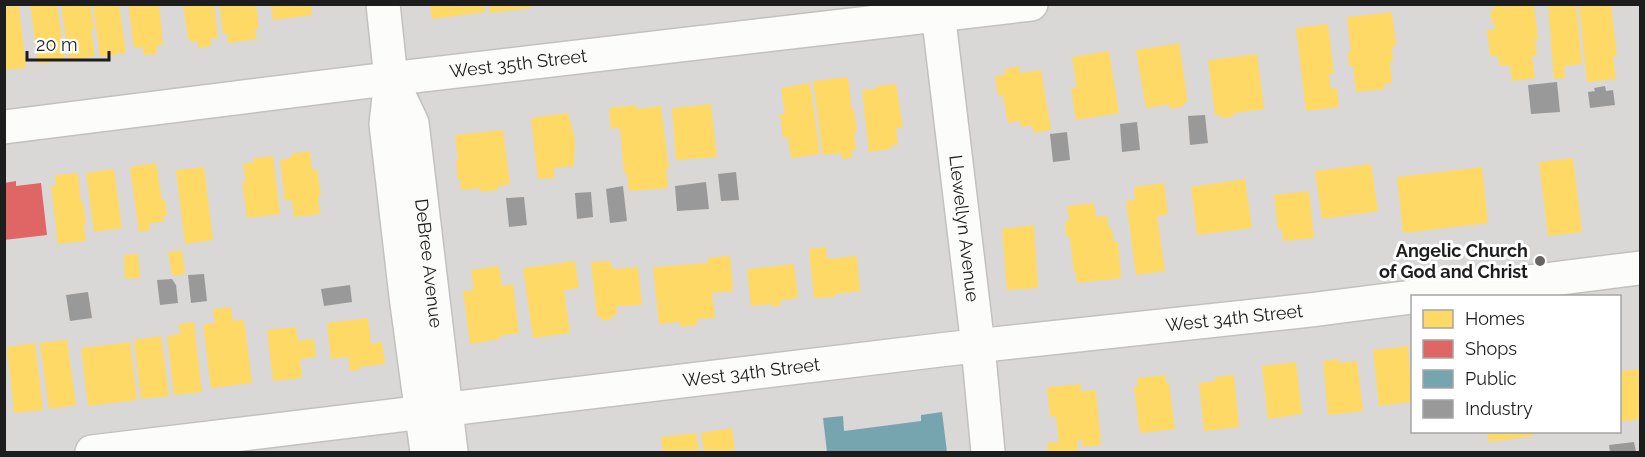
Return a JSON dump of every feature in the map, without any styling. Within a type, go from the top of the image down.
[{"type":"street","name":"DeBree Avenue","points":[[383,4],[391,79],[386,124],[406,296],[434,411],[451,453]]},
{"type":"street","name":"West 35th Street","points":[[4,127],[938,10],[1031,4]]},
{"type":"street","name":"Llewellyn Avenue","points":[[938,10],[978,346],[988,453]]},
{"type":"street","name":"West 34th Street","points":[[1431,295],[1641,268]]},
{"type":"street","name":"West 34th Street","points":[[92,453],[978,346],[1298,312],[1411,298]]},
{"type":"street","name":"DeBree Avenue","points":[[427,453],[434,411]]},
{"type":"shaded area","points":[[4,5],[1640,5],[1640,452],[5,452]]},
{"type":"building: Homes","points":[[30,4],[57,4],[65,60],[38,64]]},
{"type":"building: Homes","points":[[61,4],[90,4],[95,56],[69,60]]},
{"type":"building: Homes","points":[[93,4],[119,4],[126,53],[100,57]]},
{"type":"building: Homes","points":[[128,4],[159,4],[163,45],[156,46],[157,54],[144,55],[143,47],[134,48]]},
{"type":"building: Homes","points":[[183,4],[214,4],[218,38],[210,39],[211,46],[198,48],[198,41],[191,42],[188,39]]},
{"type":"building: Homes","points":[[219,4],[256,4],[259,29],[255,29],[257,39],[228,43],[227,33],[223,34]]},
{"type":"building: Homes","points":[[271,4],[311,4],[312,15],[273,20]]},
{"type":"building: Homes","points":[[430,4],[484,4],[485,12],[432,19]]},
{"type":"building: Homes","points":[[489,4],[530,4],[531,8],[490,13]]},
{"type":"building: Homes","points":[[1501,4],[1507,7],[1514,4],[1534,4],[1538,40],[1535,40],[1537,55],[1532,56],[1535,78],[1512,81],[1510,65],[1500,66],[1498,56],[1490,56],[1487,30],[1495,29],[1490,14],[1494,7]]},
{"type":"building: Homes","points":[[1548,4],[1576,4],[1582,64],[1564,66],[1565,78],[1554,79]]},
{"type":"building: Homes","points":[[1579,4],[1611,4],[1617,56],[1613,56],[1616,79],[1587,82]]},
{"type":"building: Homes","points":[[19,6],[26,68],[4,70],[4,7]]},
{"type":"building: Homes","points":[[1392,12],[1396,43],[1392,50],[1393,61],[1390,62],[1392,83],[1384,84],[1385,89],[1356,92],[1353,66],[1349,66],[1348,52],[1351,52],[1347,17]]},
{"type":"building: Homes","points":[[1328,24],[1334,73],[1329,74],[1331,89],[1337,88],[1339,107],[1306,111],[1296,28]]},
{"type":"building: Homes","points":[[1179,43],[1188,102],[1184,102],[1184,106],[1170,109],[1169,104],[1146,108],[1136,50]]},
{"type":"building: Homes","points":[[1109,51],[1119,113],[1076,120],[1071,88],[1077,88],[1072,57]]},
{"type":"building: Homes","points":[[1257,54],[1264,109],[1235,113],[1231,117],[1223,118],[1215,115],[1208,60]]},
{"type":"building: Homes","points":[[1019,66],[1020,73],[1041,70],[1051,130],[1034,133],[1032,125],[1021,127],[1020,121],[1008,123],[1003,95],[998,96],[995,76],[1005,75],[1005,69]]},
{"type":"building: Homes","points":[[848,77],[857,132],[854,133],[856,150],[851,151],[852,158],[842,159],[841,153],[823,155],[813,81]]},
{"type":"building: Homes","points":[[810,83],[820,154],[791,158],[788,137],[783,138],[780,114],[785,114],[781,88]]},
{"type":"building: Homes","points":[[896,84],[903,127],[896,128],[898,145],[890,146],[891,149],[869,152],[862,90]]},
{"type":"building: Homes","points":[[711,104],[717,157],[676,160],[672,108]]},
{"type":"building: Homes","points":[[636,105],[637,109],[661,106],[669,169],[666,169],[668,188],[629,191],[627,173],[624,173],[620,128],[611,129],[609,108]]},
{"type":"building: Homes","points":[[568,113],[575,139],[574,166],[553,168],[555,178],[538,179],[531,118]]},
{"type":"building: Homes","points":[[503,130],[510,184],[498,186],[498,190],[481,192],[480,188],[461,190],[460,180],[458,180],[455,135]]},
{"type":"building: Homes","points":[[310,151],[312,170],[317,169],[321,196],[318,196],[320,214],[294,217],[292,200],[285,201],[280,160],[291,158],[291,154]]},
{"type":"building: Homes","points":[[273,156],[280,214],[247,218],[242,182],[246,181],[243,164],[254,162],[254,158]]},
{"type":"building: Homes","points":[[1573,158],[1582,232],[1548,236],[1539,162]]},
{"type":"building: Homes","points":[[156,163],[167,216],[163,216],[164,221],[149,224],[150,230],[139,232],[130,167]]},
{"type":"building: Homes","points":[[1371,164],[1378,211],[1322,219],[1315,171]]},
{"type":"building: Homes","points":[[204,167],[213,240],[185,244],[176,170]]},
{"type":"building: Homes","points":[[1482,167],[1488,223],[1403,233],[1397,177]]},
{"type":"building: Homes","points":[[114,169],[122,228],[94,232],[86,173]]},
{"type":"building: Homes","points":[[78,173],[86,224],[84,224],[86,241],[58,244],[51,186],[56,185],[55,175]]},
{"type":"building: Homes","points":[[1245,179],[1252,228],[1197,235],[1191,187]]},
{"type":"building: Homes","points":[[1164,183],[1168,214],[1157,216],[1165,271],[1136,275],[1126,201],[1135,200],[1134,187]]},
{"type":"building: Homes","points":[[1309,191],[1314,238],[1283,241],[1282,229],[1278,229],[1274,195]]},
{"type":"building: Homes","points":[[1094,203],[1096,217],[1107,216],[1114,242],[1118,242],[1121,278],[1077,283],[1070,238],[1066,235],[1065,224],[1069,219],[1067,206]]},
{"type":"building: Homes","points":[[1034,225],[1038,288],[1007,290],[1002,229]]},
{"type":"building: Homes","points":[[826,247],[827,259],[857,256],[860,291],[835,294],[835,297],[814,298],[809,249]]},
{"type":"building: Homes","points":[[182,250],[185,274],[172,276],[168,252]]},
{"type":"building: Homes","points":[[138,254],[140,278],[125,279],[124,255]]},
{"type":"building: Homes","points":[[730,256],[733,291],[712,293],[715,318],[697,319],[697,325],[681,327],[680,322],[659,324],[653,267],[708,263],[708,258]]},
{"type":"building: Homes","points":[[575,261],[579,288],[564,290],[570,333],[533,338],[523,268]]},
{"type":"building: Homes","points":[[611,261],[612,269],[638,267],[642,305],[616,306],[618,314],[610,320],[603,320],[597,317],[591,262]]},
{"type":"building: Homes","points":[[794,264],[798,298],[780,300],[781,306],[773,307],[772,304],[751,306],[747,269]]},
{"type":"building: Homes","points":[[499,266],[502,286],[513,284],[519,333],[470,344],[463,291],[474,290],[471,270]]},
{"type":"building: Homes","points":[[231,307],[233,321],[244,320],[252,383],[211,388],[203,325],[215,323],[213,309]]},
{"type":"building: Homes","points":[[368,318],[371,344],[382,342],[385,364],[359,367],[359,370],[350,371],[348,357],[331,359],[327,323]]},
{"type":"building: Homes","points":[[194,322],[202,392],[174,395],[167,336],[180,334],[179,324]]},
{"type":"building: Homes","points":[[296,327],[298,341],[314,339],[316,357],[300,359],[302,378],[273,381],[267,330]]},
{"type":"building: Homes","points":[[161,336],[169,396],[141,399],[134,340]]},
{"type":"building: Homes","points":[[67,340],[76,405],[49,409],[40,343]]},
{"type":"building: Homes","points":[[130,342],[137,400],[88,406],[81,348]]},
{"type":"building: Homes","points":[[35,343],[43,410],[14,413],[7,347]]},
{"type":"building: Homes","points":[[1408,346],[1411,402],[1379,406],[1373,350]]},
{"type":"building: Homes","points":[[1339,359],[1339,363],[1357,361],[1363,411],[1328,415],[1323,361]]},
{"type":"building: Homes","points":[[1296,362],[1302,414],[1268,419],[1262,366]]},
{"type":"building: Homes","points":[[1640,369],[1640,419],[1621,422],[1621,371]]},
{"type":"building: Homes","points":[[1165,375],[1166,383],[1169,383],[1175,429],[1140,433],[1134,386],[1138,386],[1137,378]]},
{"type":"building: Homes","points":[[1234,375],[1239,427],[1204,431],[1199,383],[1215,381],[1215,377]]},
{"type":"building: Homes","points":[[1081,384],[1081,392],[1096,390],[1101,445],[1083,447],[1082,440],[1077,441],[1078,452],[1048,452],[1047,443],[1059,442],[1056,416],[1050,417],[1047,387]]},
{"type":"building: Homes","points":[[732,428],[735,452],[704,452],[701,433]]},
{"type":"building: Homes","points":[[696,433],[699,452],[663,452],[661,437]]},
{"type":"building: Homes","points":[[1487,433],[1533,433],[1534,436],[1489,442]]},
{"type":"building: Shops","points":[[16,181],[16,186],[41,183],[47,235],[4,240],[4,183]]},
{"type":"building: Public","points":[[942,412],[947,452],[827,452],[823,418],[843,416],[844,431],[921,421],[921,415]]},
{"type":"building: Industry","points":[[1557,82],[1560,112],[1531,114],[1528,85]]},
{"type":"building: Industry","points":[[1605,86],[1606,91],[1613,90],[1615,105],[1590,108],[1588,92]]},
{"type":"building: Industry","points":[[1205,115],[1208,143],[1190,145],[1188,116]]},
{"type":"building: Industry","points":[[1137,122],[1140,150],[1122,152],[1120,124]]},
{"type":"building: Industry","points":[[1067,132],[1070,160],[1053,162],[1050,134]]},
{"type":"building: Industry","points":[[736,172],[739,200],[721,201],[718,174]]},
{"type":"building: Industry","points":[[706,182],[709,209],[677,211],[675,186]]},
{"type":"building: Industry","points":[[623,186],[627,221],[610,223],[606,189]]},
{"type":"building: Industry","points":[[591,192],[593,217],[577,219],[575,193]]},
{"type":"building: Industry","points":[[524,197],[527,225],[509,227],[506,198]]},
{"type":"building: Industry","points":[[204,274],[207,301],[191,303],[188,275]]},
{"type":"building: Industry","points":[[172,279],[176,285],[178,303],[160,305],[157,280]]},
{"type":"building: Industry","points":[[350,285],[352,302],[324,306],[321,289]]},
{"type":"building: Industry","points":[[88,292],[92,318],[70,321],[66,295]]},
{"type":"building: Industry","points":[[1634,442],[1636,452],[1610,452],[1609,445]]},
{"type":"place","name":"Angelic Church of God and Christ","points":[[1540,261]]}]
